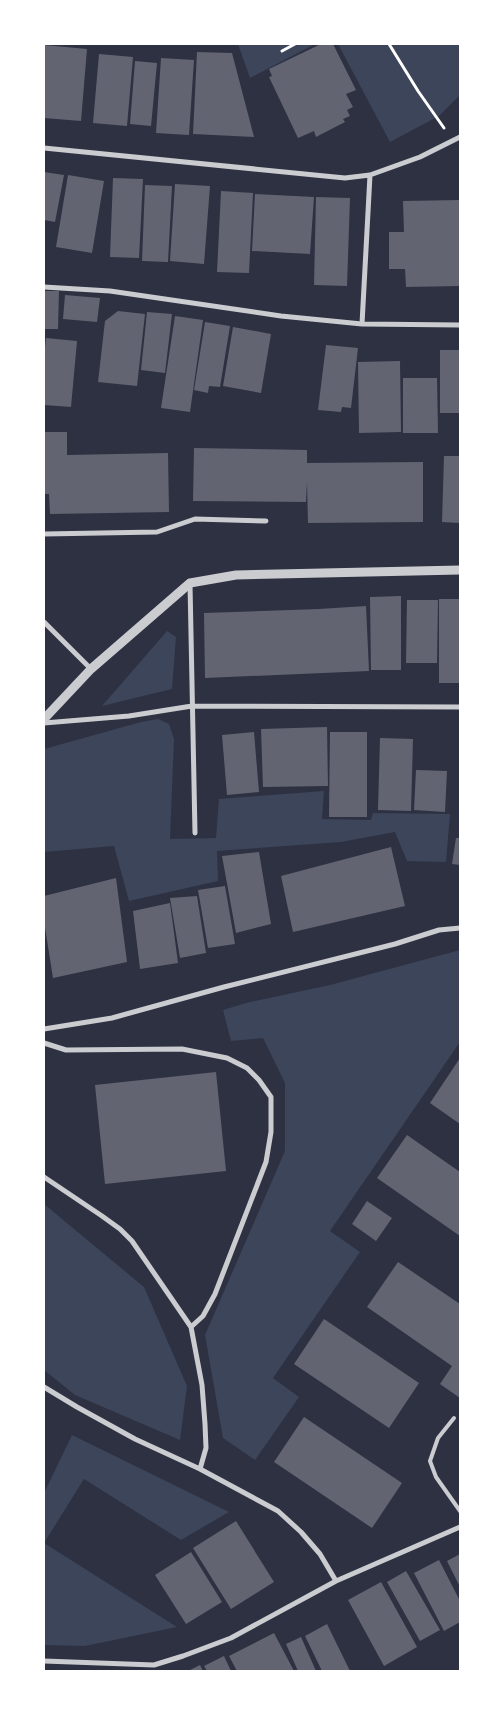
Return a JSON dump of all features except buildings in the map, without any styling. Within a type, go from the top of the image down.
[{"type":"street","points":[[44,148],[344,178],[370,176],[420,157],[460,137]]},
{"type":"street","points":[[362,324],[370,176]]},
{"type":"street","points":[[44,287],[110,291],[281,316],[362,324],[460,325]]},
{"type":"street","points":[[44,534],[157,532],[195,519],[266,521]]},
{"type":"street","points":[[44,718],[91,669],[190,583],[236,575],[460,570]]},
{"type":"street","points":[[190,583],[195,834]]},
{"type":"street","points":[[44,622],[91,669]]},
{"type":"street","points":[[44,723],[129,716],[192,706],[460,707]]},
{"type":"street","points":[[44,1029],[112,1018],[224,987],[395,944],[439,930],[460,928]]},
{"type":"street","points":[[44,1043],[66,1050],[182,1049],[227,1058],[246,1068],[258,1080],[270,1097],[271,1132],[266,1162],[215,1294],[203,1316],[191,1327]]},
{"type":"street","points":[[44,1176],[120,1229],[132,1241],[191,1327],[202,1385],[205,1424],[206,1448],[200,1469]]},
{"type":"street","points":[[44,1386],[77,1407],[135,1439],[200,1469],[278,1511],[301,1532],[320,1554],[336,1581]]},
{"type":"street","points":[[44,1661],[154,1665],[230,1638],[336,1581],[460,1527]]},
{"type":"lane","points":[[454,1418],[438,1438],[430,1461],[436,1476],[460,1511]]},
{"type":"path","points":[[282,51],[295,44]]},
{"type":"path","points":[[389,44],[418,91],[453,141]]},
{"type":"shaded area","points":[[238,44],[315,44],[250,78]]},
{"type":"shaded area","points":[[338,44],[460,44],[460,95],[439,116],[390,142]]},
{"type":"shaded area","points":[[167,631],[176,637],[172,689],[102,706]]},
{"type":"shaded area","points":[[158,719],[169,724],[174,739],[170,839],[216,838],[219,799],[324,791],[322,819],[371,820],[373,813],[450,814],[446,862],[407,861],[395,832],[341,842],[217,851],[218,881],[129,901],[114,846],[44,852],[44,749]]},
{"type":"shaded area","points":[[460,950],[460,1042],[330,1231],[360,1252],[273,1378],[299,1397],[255,1460],[223,1438],[205,1335],[285,1151],[285,1083],[263,1038],[231,1041],[223,1010],[246,1003],[330,985]]},
{"type":"shaded area","points":[[44,1204],[144,1287],[187,1386],[180,1440],[75,1395],[44,1370]]},
{"type":"shaded area","points":[[72,1435],[229,1512],[181,1540],[84,1479],[44,1543],[44,1493]]},
{"type":"shaded area","points":[[44,1543],[177,1627],[85,1646],[44,1645]]}]
